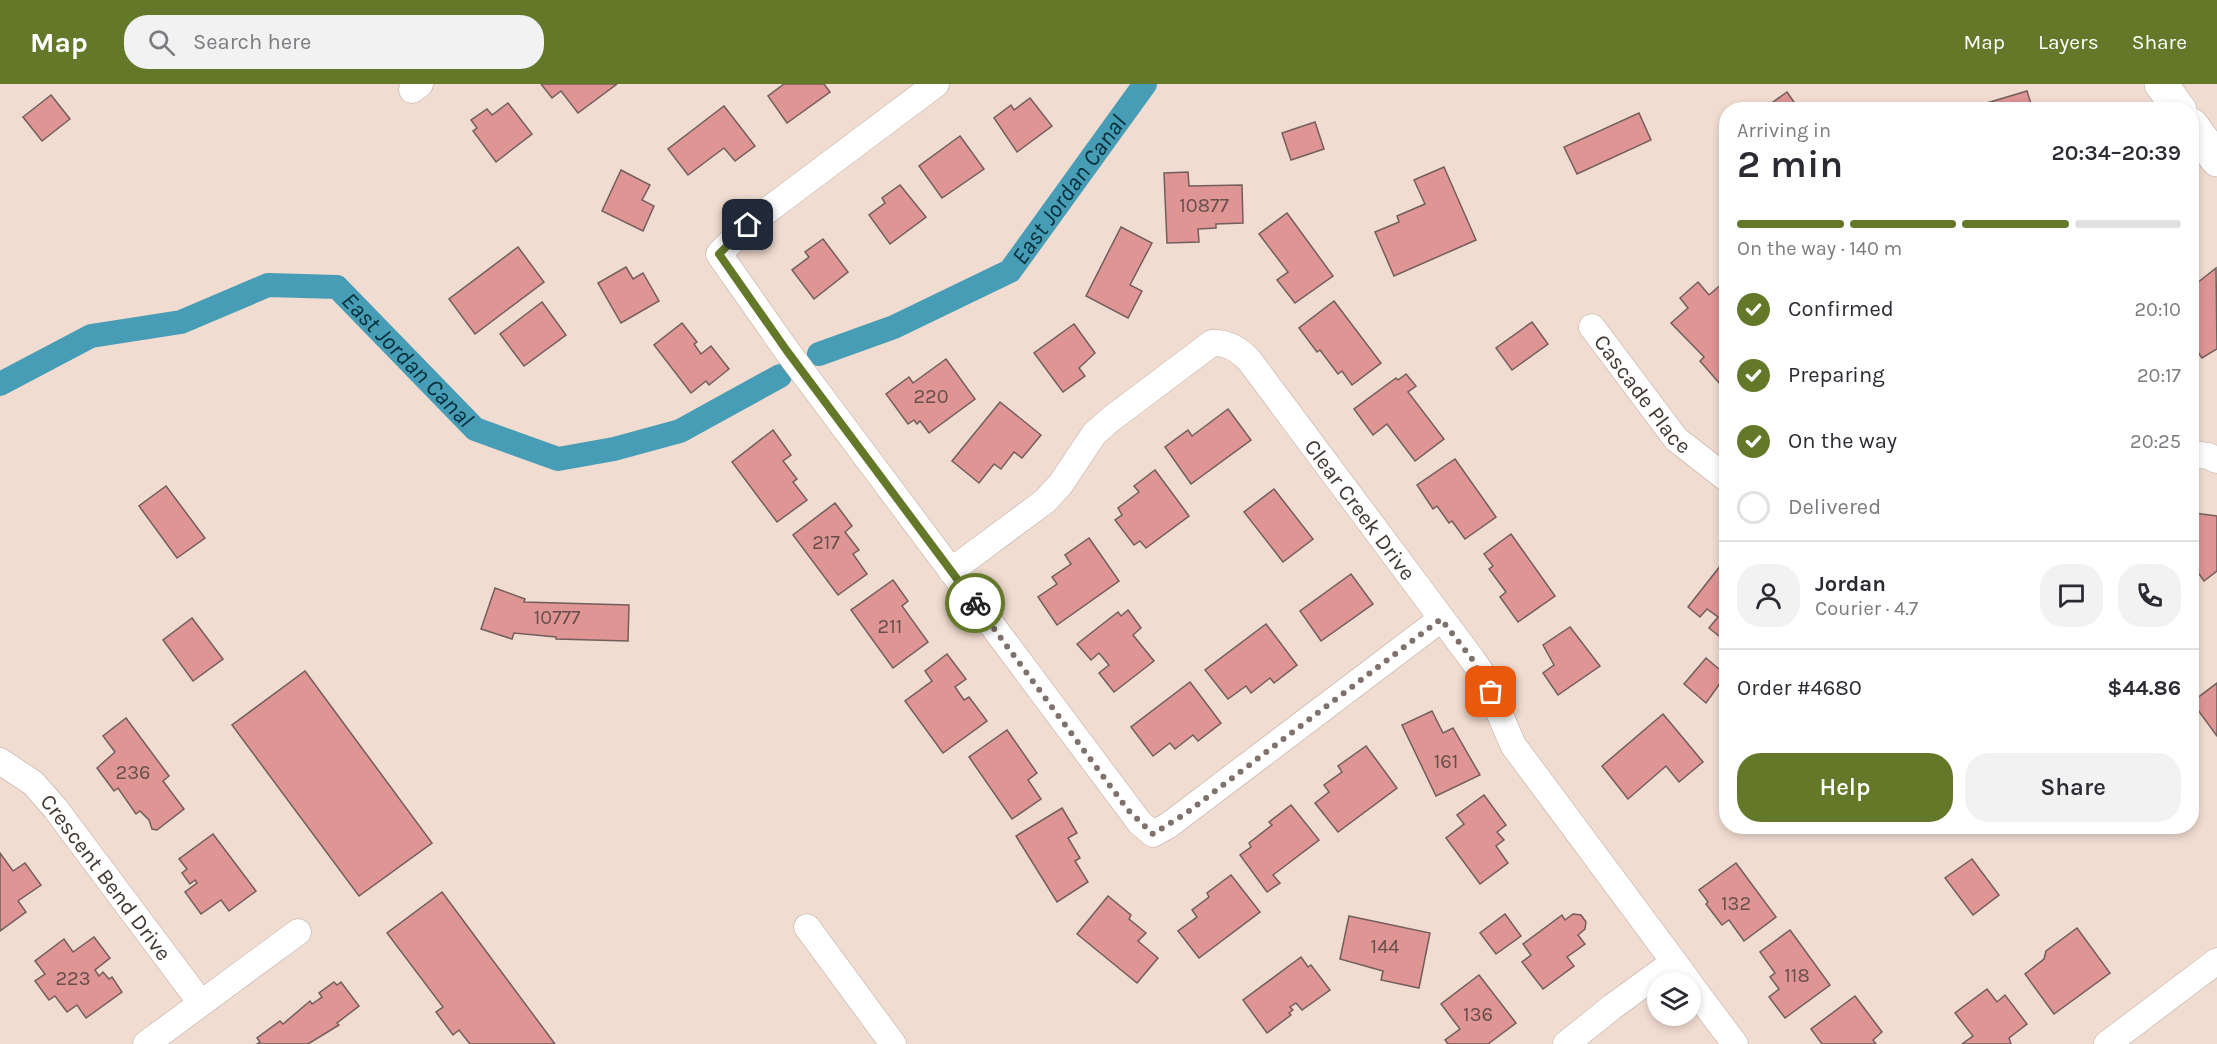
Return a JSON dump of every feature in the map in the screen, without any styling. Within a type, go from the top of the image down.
[{"type":"street","points":[[936,84],[748,225],[719,254],[787,351],[1128,810],[1153,834],[1185,814],[1441,619]]},
{"type":"street","points":[[2161,84],[2174,102]]},
{"type":"street","points":[[2199,135],[2217,160]]},
{"type":"street","name":"Cascade Place","points":[[1592,327],[1676,439],[1719,473]]},
{"type":"street","name":"Clear Creek Drive","points":[[951,571],[1045,501],[1060,485],[1082,450],[1111,419],[1212,343],[1222,342],[1249,360],[1483,675],[1513,746],[1682,972]]},
{"type":"street","points":[[2199,455],[2217,460]]},
{"type":"street","name":"Crescent Bend Drive","points":[[0,761],[33,783],[55,808],[201,1003]]},
{"type":"street","points":[[807,927],[893,1044]]},
{"type":"street","points":[[146,1044],[298,932]]},
{"type":"street","points":[[2107,1044],[2217,961]]},
{"type":"street","points":[[1566,1044],[1674,962]]},
{"type":"street","name":"Clear Creek Drive","points":[[1701,998],[1735,1044]]},
{"type":"building","points":[[541,84],[617,84],[578,113],[561,91],[552,98]]},
{"type":"building","points":[[784,84],[824,84],[830,92],[787,123],[768,96]]},
{"type":"building","points":[[2027,91],[2030,102],[1990,102]]},
{"type":"building","points":[[1787,92],[1794,102],[1773,102]]},
{"type":"building","points":[[51,95],[70,119],[42,141],[23,117]]},
{"type":"building","points":[[1030,98],[1052,126],[1017,152],[994,118],[1011,105],[1014,110]]},
{"type":"building","points":[[508,103],[532,134],[496,162],[473,131],[477,128],[471,120],[487,109],[492,115]]},
{"type":"building","points":[[724,106],[755,146],[735,161],[724,148],[688,175],[668,149]]},
{"type":"building","points":[[1639,113],[1651,140],[1577,174],[1564,147]]},
{"type":"building","points":[[1315,122],[1324,149],[1291,160],[1282,133]]},
{"type":"building","points":[[960,136],[984,169],[942,198],[919,166]]},
{"type":"building","points":[[1444,167],[1476,240],[1394,276],[1375,232],[1399,222],[1397,216],[1425,204],[1414,180]]},
{"type":"building","points":[[621,170],[650,185],[642,200],[654,206],[643,231],[602,211]]},
{"type":"building","points":[[1188,172],[1189,186],[1242,185],[1243,223],[1216,224],[1216,228],[1198,229],[1199,242],[1167,243],[1164,173]]},
{"type":"building","points":[[900,185],[926,217],[890,244],[869,215],[885,203],[882,198]]},
{"type":"building","points":[[1287,213],[1333,276],[1295,303],[1277,280],[1288,272],[1259,234]]},
{"type":"building","points":[[1121,227],[1152,243],[1130,285],[1142,291],[1128,318],[1086,296]]},
{"type":"building","points":[[823,239],[848,272],[814,299],[792,270],[809,257],[805,252]]},
{"type":"building","points":[[518,247],[544,282],[475,334],[449,299]]},
{"type":"building","points":[[626,267],[633,279],[643,273],[659,301],[621,323],[598,283]]},
{"type":"building","points":[[2216,268],[2217,349],[2202,358],[2199,354],[2199,281]]},
{"type":"building","points":[[1698,282],[1709,295],[1719,286],[1719,383],[1700,361],[1704,357],[1671,323],[1688,308],[1680,298]]},
{"type":"building","points":[[1334,301],[1381,363],[1352,385],[1342,371],[1338,374],[1320,350],[1317,352],[1299,328]]},
{"type":"building","points":[[542,302],[566,335],[524,366],[500,334]]},
{"type":"building","points":[[1532,322],[1548,344],[1512,370],[1496,348]]},
{"type":"building","points":[[682,323],[697,342],[694,344],[701,354],[711,346],[729,369],[709,385],[706,381],[691,393],[654,345]]},
{"type":"building","points":[[1074,324],[1095,353],[1079,368],[1085,376],[1063,392],[1034,353]]},
{"type":"building","points":[[946,359],[975,399],[929,433],[920,421],[917,424],[914,420],[908,424],[886,394],[909,377],[913,383]]},
{"type":"building","points":[[1406,374],[1416,386],[1408,392],[1444,439],[1415,461],[1387,424],[1373,435],[1354,409],[1396,378],[1398,380]]},
{"type":"building","points":[[1000,402],[1041,435],[1022,458],[1014,452],[1001,469],[994,464],[979,483],[952,461]]},
{"type":"building","points":[[1228,409],[1251,440],[1191,484],[1165,447],[1188,430],[1192,436]]},
{"type":"building","points":[[773,430],[791,455],[783,461],[797,479],[793,482],[807,500],[777,522],[732,462]]},
{"type":"building","points":[[1455,459],[1496,517],[1465,539],[1452,521],[1449,523],[1437,506],[1433,509],[1417,485]]},
{"type":"building","points":[[1155,470],[1189,516],[1146,548],[1140,541],[1134,545],[1115,520],[1122,515],[1118,508],[1139,492],[1134,486]]},
{"type":"building","points":[[166,486],[205,538],[177,558],[139,506]]},
{"type":"building","points":[[1274,489],[1313,539],[1283,562],[1244,512]]},
{"type":"building","points":[[835,503],[852,526],[845,532],[859,550],[853,554],[867,574],[838,595],[793,535]]},
{"type":"building","points":[[2199,514],[2217,516],[2217,571],[2204,581],[2199,574]]},
{"type":"building","points":[[1511,534],[1555,596],[1518,622],[1500,597],[1506,592],[1489,569],[1493,566],[1484,554]]},
{"type":"building","points":[[1089,538],[1119,581],[1057,625],[1038,597],[1057,584],[1052,577],[1071,564],[1065,555]]},
{"type":"building","points":[[1719,568],[1719,636],[1709,628],[1718,617],[1707,609],[1700,617],[1688,607]]},
{"type":"building","points":[[1351,574],[1373,604],[1321,641],[1300,611]]},
{"type":"building","points":[[893,580],[908,601],[902,606],[928,642],[893,668],[851,610]]},
{"type":"building","points":[[495,588],[525,599],[524,602],[629,605],[628,641],[556,639],[556,637],[514,633],[512,639],[481,629]]},
{"type":"building","points":[[1128,610],[1141,628],[1133,635],[1154,661],[1114,692],[1099,673],[1109,665],[1099,653],[1091,660],[1077,644],[1118,612],[1121,616]]},
{"type":"building","points":[[192,618],[223,659],[193,681],[163,640]]},
{"type":"building","points":[[1266,624],[1297,665],[1274,683],[1270,678],[1251,693],[1246,686],[1228,699],[1205,670]]},
{"type":"building","points":[[1570,627],[1600,666],[1558,695],[1543,673],[1554,665],[1543,645]]},
{"type":"building","points":[[947,654],[966,679],[955,687],[964,700],[969,697],[987,721],[943,753],[905,701],[932,681],[925,671]]},
{"type":"building","points":[[1706,658],[1719,669],[1719,685],[1706,703],[1684,684]]},
{"type":"building","points":[[305,671],[432,843],[359,896],[232,725]]},
{"type":"building","points":[[1190,682],[1221,723],[1198,741],[1193,735],[1175,749],[1170,743],[1153,756],[1131,727]]},
{"type":"building","points":[[2217,683],[2217,736],[2199,712],[2199,697]]},
{"type":"building","points":[[1432,711],[1443,733],[1453,728],[1480,775],[1436,796],[1402,725]]},
{"type":"building","points":[[1663,714],[1703,762],[1679,782],[1666,766],[1628,799],[1602,766]]},
{"type":"building","points":[[126,718],[169,776],[163,781],[184,809],[157,830],[152,829],[149,820],[140,811],[136,814],[118,788],[114,791],[97,768],[115,752],[103,736]]},
{"type":"building","points":[[1007,730],[1037,773],[1028,780],[1041,799],[1012,819],[969,757]]},
{"type":"building","points":[[1366,746],[1397,788],[1338,832],[1315,803],[1329,792],[1324,785],[1342,772],[1338,766]]},
{"type":"building","points":[[1484,795],[1506,825],[1497,832],[1504,840],[1496,846],[1508,863],[1480,884],[1446,838],[1464,824],[1457,815]]},
{"type":"building","points":[[1291,805],[1319,840],[1273,875],[1280,883],[1267,892],[1240,855],[1251,847],[1249,843],[1272,825],[1269,822]]},
{"type":"building","points":[[1062,808],[1077,833],[1068,838],[1080,858],[1075,861],[1088,882],[1057,902],[1016,836]]},
{"type":"building","points":[[213,834],[256,891],[229,911],[221,900],[201,914],[185,892],[197,883],[195,880],[190,884],[182,873],[187,869],[179,859]]},
{"type":"building","points":[[0,853],[13,871],[25,863],[41,885],[18,901],[26,912],[0,931]]},
{"type":"building","points":[[1972,859],[1999,895],[1973,915],[1945,878]]},
{"type":"building","points":[[1736,863],[1776,917],[1744,941],[1729,920],[1722,925],[1706,904],[1708,902],[1699,890]]},
{"type":"building","points":[[1231,875],[1260,912],[1199,958],[1178,931],[1197,917],[1192,910],[1209,897],[1207,893]]},
{"type":"building","points":[[442,892],[555,1044],[470,1044],[459,1030],[453,1035],[436,1012],[443,1007],[387,933]]},
{"type":"building","points":[[1108,896],[1131,915],[1129,919],[1146,933],[1138,941],[1158,958],[1137,983],[1077,934]]},
{"type":"building","points":[[1505,914],[1521,936],[1496,954],[1480,933]]},
{"type":"building","points":[[1573,914],[1581,915],[1586,922],[1585,929],[1578,935],[1585,944],[1567,957],[1574,966],[1543,989],[1522,962],[1531,955],[1523,944],[1562,915],[1565,920]]},
{"type":"building","points":[[1349,916],[1430,933],[1419,988],[1381,980],[1383,971],[1340,959]]},
{"type":"building","points":[[2077,928],[2110,973],[2054,1014],[2025,974],[2044,959],[2046,951]]},
{"type":"building","points":[[1790,930],[1830,985],[1785,1018],[1769,997],[1779,989],[1770,977],[1775,973],[1760,952]]},
{"type":"building","points":[[94,937],[110,958],[95,970],[99,976],[103,972],[109,979],[112,977],[122,992],[86,1018],[77,1005],[67,1012],[55,996],[49,1000],[35,981],[45,974],[35,961],[64,939],[73,952]]},
{"type":"building","points":[[1301,957],[1308,967],[1311,965],[1330,990],[1302,1010],[1296,1003],[1290,1007],[1293,1010],[1289,1013],[1291,1015],[1267,1033],[1243,1000]]},
{"type":"building","points":[[1479,975],[1516,1023],[1488,1044],[1448,1044],[1445,1040],[1460,1029],[1441,1004]]},
{"type":"building","points":[[334,982],[337,985],[341,982],[359,1006],[337,1023],[339,1025],[308,1044],[257,1044],[260,1042],[257,1038],[280,1021],[283,1024],[310,1001],[312,1004],[322,997],[319,993]]},
{"type":"building","points":[[1987,989],[1997,1002],[2005,995],[2027,1024],[2009,1038],[2011,1044],[1962,1044],[1973,1036],[1955,1013]]},
{"type":"building","points":[[1855,996],[1882,1032],[1873,1040],[1876,1044],[1822,1044],[1811,1029]]},
{"type":"waterway","name":"East Jordan Canal","points":[[819,354],[894,327],[1010,271],[1145,84]]},
{"type":"waterway","name":"East Jordan Canal","points":[[0,384],[91,336],[181,322],[268,285],[337,287],[475,429],[558,459],[614,449],[680,431],[780,376]]},
{"type":"way so far","points":[[975,603],[1128,810],[1153,834],[1185,814],[1441,619],[1483,675],[1491,692]]},
{"type":"route","points":[[748,225],[719,254],[787,351],[975,603]]}]
